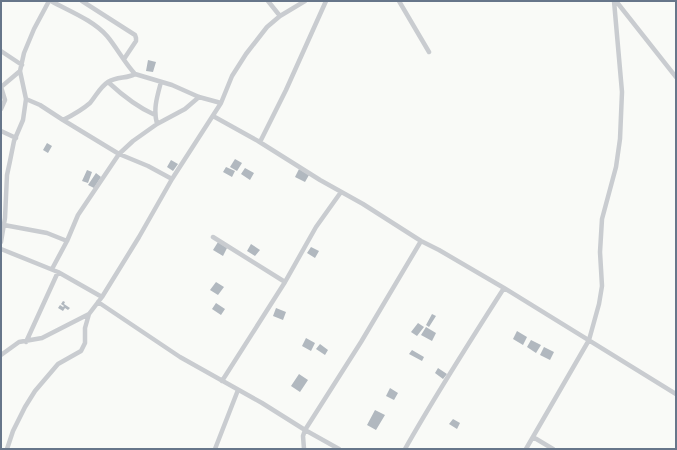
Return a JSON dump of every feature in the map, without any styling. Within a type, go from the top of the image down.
[{"type":"street","points":[[1,109],[5,100],[1,87],[20,71],[24,53],[34,29],[50,1],[94,24],[106,35],[135,74],[162,82],[199,98],[221,103]]},
{"type":"street","points":[[82,1],[134,35],[136,41],[124,59]]},
{"type":"street","points":[[268,1],[280,16]]},
{"type":"street","points":[[7,449],[13,431],[25,407],[35,392],[58,364],[81,351],[85,343],[85,328],[89,314],[102,297],[139,237],[172,179],[221,103],[232,76],[246,54],[267,27],[280,16],[305,1]]},
{"type":"street","points":[[260,142],[286,90],[326,1]]},
{"type":"street","points":[[399,1],[429,52]]},
{"type":"street","points":[[615,1],[676,78]]},
{"type":"street","points":[[526,449],[589,340],[599,304],[602,286],[600,252],[602,219],[616,167],[620,140],[622,92],[615,1]]},
{"type":"street","points":[[1,51],[22,66]]},
{"type":"street","points":[[669,70],[676,73]]},
{"type":"street","points":[[1,242],[7,196],[7,175],[16,138],[23,120],[26,99],[20,71]]},
{"type":"street","points":[[63,120],[84,108],[101,87],[108,82],[115,78],[135,74]]},
{"type":"street","points":[[108,82],[124,97],[155,115]]},
{"type":"street","points":[[157,124],[155,102],[162,82]]},
{"type":"street","points":[[52,269],[67,241],[78,215],[119,154],[133,141],[157,124],[185,109],[199,98]]},
{"type":"street","points":[[26,99],[40,105],[119,154],[172,179]]},
{"type":"street","points":[[213,116],[260,142],[320,180],[504,288],[676,394]]},
{"type":"street","points":[[1,131],[16,138]]},
{"type":"street","points":[[222,381],[285,282],[316,228],[341,192]]},
{"type":"street","points":[[4,225],[47,234],[67,241]]},
{"type":"street","points":[[213,237],[285,282]]},
{"type":"street","points":[[304,449],[303,436],[305,430],[361,342],[421,240]]},
{"type":"street","points":[[1,249],[52,269],[102,297]]},
{"type":"street","points":[[26,342],[58,272]]},
{"type":"street","points":[[405,449],[458,359],[480,328],[504,288]]},
{"type":"street","points":[[98,302],[180,357],[339,449]]},
{"type":"street","points":[[1,355],[19,342],[42,338],[89,314]]},
{"type":"street","points":[[215,449],[238,390]]},
{"type":"street","points":[[533,437],[553,449]]},
{"type":"building","points":[[148,60],[156,62],[153,72],[146,71]]},
{"type":"building","points":[[47,143],[52,146],[48,153],[43,150]]},
{"type":"building","points":[[235,159],[242,163],[237,171],[230,167]]},
{"type":"building","points":[[171,160],[178,164],[173,171],[167,167]]},
{"type":"building","points":[[226,167],[235,171],[232,177],[223,172]]},
{"type":"building","points":[[245,168],[254,173],[250,180],[241,174]]},
{"type":"building","points":[[299,169],[309,175],[305,182],[295,177]]},
{"type":"building","points":[[87,170],[92,172],[88,183],[82,181]]},
{"type":"building","points":[[96,173],[101,177],[94,188],[88,185]]},
{"type":"building","points":[[218,242],[227,248],[223,256],[213,250]]},
{"type":"building","points":[[251,244],[260,250],[255,256],[247,251]]},
{"type":"building","points":[[311,247],[319,251],[315,258],[307,253]]},
{"type":"building","points":[[216,282],[224,287],[218,295],[210,290]]},
{"type":"building","points":[[63,301],[65,302],[64,304],[70,308],[68,310],[65,308],[63,311],[58,308],[60,305],[63,307],[64,306],[61,304]]},
{"type":"building","points":[[216,303],[225,309],[221,315],[212,309]]},
{"type":"building","points":[[276,308],[286,312],[283,320],[273,316]]},
{"type":"building","points":[[432,314],[436,316],[429,327],[426,325]]},
{"type":"building","points":[[418,323],[424,327],[417,336],[411,332]]},
{"type":"building","points":[[426,327],[436,333],[432,341],[421,335]]},
{"type":"building","points":[[517,331],[527,337],[523,345],[513,339]]},
{"type":"building","points":[[306,338],[315,343],[311,351],[302,346]]},
{"type":"building","points":[[531,340],[541,345],[536,353],[527,347]]},
{"type":"building","points":[[320,344],[328,350],[325,355],[316,349]]},
{"type":"building","points":[[544,347],[554,352],[550,360],[540,355]]},
{"type":"building","points":[[412,350],[424,357],[422,361],[409,354]]},
{"type":"building","points":[[438,368],[447,374],[443,379],[435,373]]},
{"type":"building","points":[[299,374],[308,380],[300,392],[291,386]]},
{"type":"building","points":[[390,388],[398,393],[394,400],[386,396]]},
{"type":"building","points":[[375,410],[385,415],[376,430],[367,425]]},
{"type":"building","points":[[453,419],[460,423],[457,429],[449,424]]}]
